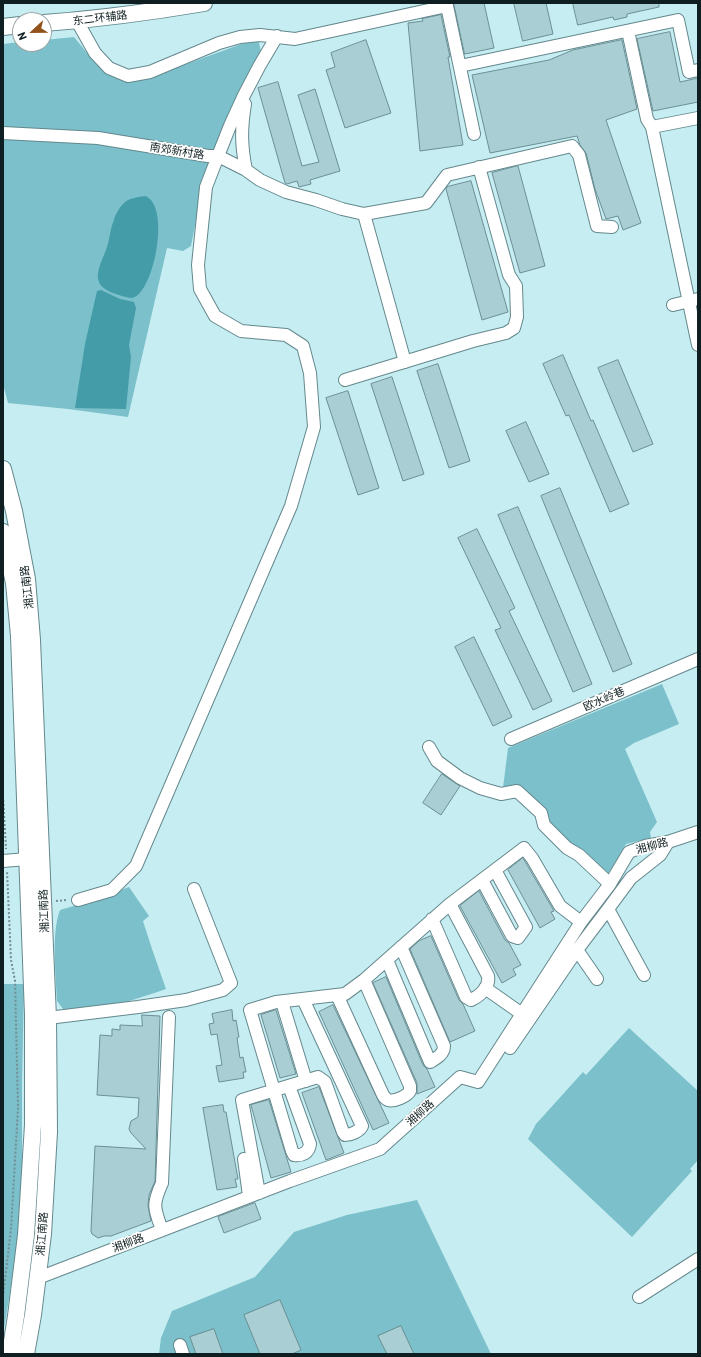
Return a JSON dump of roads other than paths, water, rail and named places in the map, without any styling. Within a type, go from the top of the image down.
[{"type":"main road","name":"东二环辅路","points":[[52,23],[77,21],[204,3]]},
{"type":"main road","name":"湘江南路","points":[[3,469],[14,511],[27,579],[32,648],[48,1018],[49,1132],[43,1234],[38,1278],[26,1354]]},
{"type":"main road","name":"湘江南路","points":[[3,532],[14,584],[19,636],[33,1015],[33,1125],[26,1235],[10,1354]]},
{"type":"street","points":[[77,21],[95,52],[109,68],[128,76],[150,72],[219,43],[240,37],[260,34],[295,39],[447,6],[474,134]]},
{"type":"street","points":[[460,66],[678,20],[689,72],[698,70]]},
{"type":"street","points":[[628,31],[647,119],[652,127],[693,300],[698,345]]},
{"type":"street","name":"南郊新村路","points":[[3,132],[98,138],[208,156],[218,156],[226,134],[276,36]]},
{"type":"street","points":[[246,170],[242,147],[242,121],[248,90]]},
{"type":"street","points":[[652,127],[698,118]]},
{"type":"street","points":[[78,900],[112,890],[136,866],[292,506],[314,427],[310,373],[302,346],[286,335],[241,332],[216,316],[200,289],[198,265],[206,187],[218,156],[246,170],[260,180],[286,192],[364,214],[426,203],[447,175],[572,146],[579,155],[597,226],[612,227]]},
{"type":"street","points":[[345,380],[473,341],[506,333],[514,328],[517,317],[516,286],[509,275],[479,167]]},
{"type":"street","points":[[364,214],[405,362]]},
{"type":"street","points":[[673,305],[693,300]]},
{"type":"street","name":"欧水岭巷","points":[[511,739],[698,659]]},
{"type":"street","points":[[429,747],[437,761],[460,778],[480,788],[501,794],[518,791],[541,813],[544,826],[567,848],[579,855],[610,884]]},
{"type":"street","name":"湘柳路","points":[[38,1278],[254,1195],[380,1149],[460,1077],[478,1082],[581,922],[610,884],[629,852],[645,846],[668,842],[698,832]]},
{"type":"street","points":[[510,1048],[577,950],[608,909],[632,878],[660,855],[668,842]]},
{"type":"street","points":[[289,1086],[310,1144],[306,1153],[299,1155],[294,1155],[292,1151],[250,1010],[282,1002],[345,994],[364,980],[450,904],[524,848],[532,858],[560,906],[581,922]]},
{"type":"street","points":[[5,861],[27,859]]},
{"type":"street","points":[[482,880],[512,936],[518,938],[526,927],[495,870]]},
{"type":"street","points":[[48,1018],[172,1002],[223,990],[231,983],[194,889]]},
{"type":"street","points":[[432,920],[466,997],[471,1000],[477,997],[485,988],[489,979],[450,904]]},
{"type":"street","points":[[608,909],[644,975]]},
{"type":"street","points":[[387,960],[430,1062],[437,1059],[444,1049],[444,1046],[401,947]]},
{"type":"street","points":[[577,950],[597,979]]},
{"type":"street","points":[[337,995],[383,1095],[391,1101],[408,1094],[410,1086],[364,980]]},
{"type":"street","points":[[485,988],[522,1014]]},
{"type":"street","points":[[254,1195],[248,1167],[242,1100],[318,1077],[325,1082],[345,1135],[361,1129],[362,1126],[303,999]]},
{"type":"street","points":[[282,1002],[306,1081]]},
{"type":"street","points":[[162,1230],[155,1211],[156,1196],[162,1183],[169,1016]]},
{"type":"street","points":[[639,1297],[698,1259]]}]
